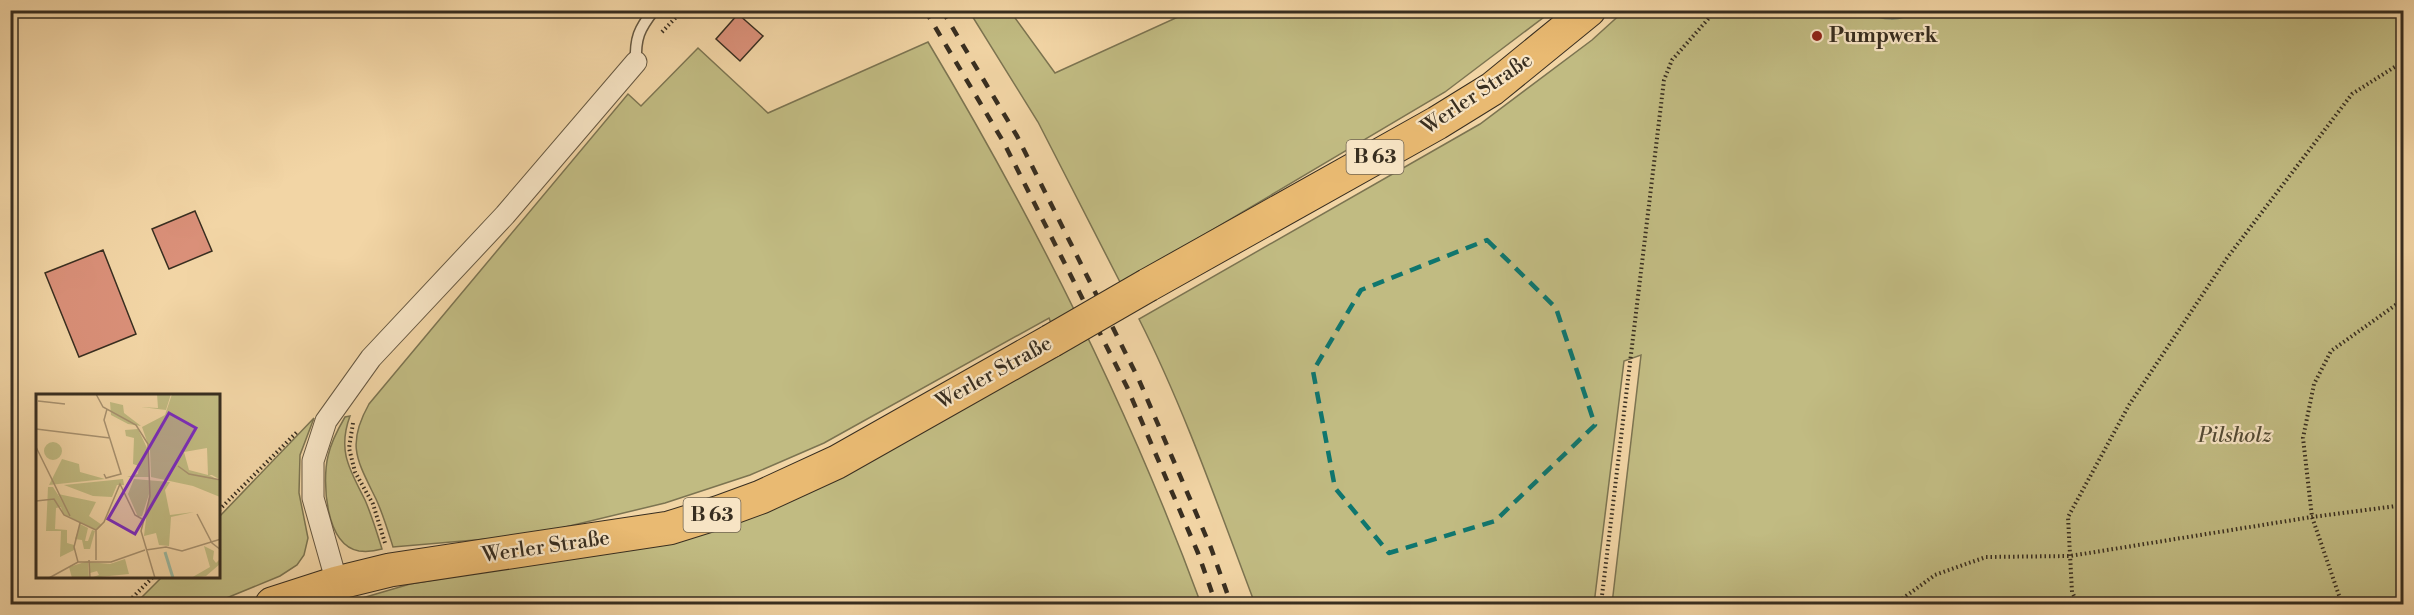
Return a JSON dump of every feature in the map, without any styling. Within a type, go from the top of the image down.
[{"type":"main road","name":"Werler Straße","points":[[272,604],[337,583],[390,570],[669,528],[761,498],[837,462],[1465,106],[1531,59],[1589,10]]},
{"type":"street","points":[[337,583],[313,498],[313,461],[326,421],[371,358],[505,215],[636,62]]},
{"type":"lane","points":[[636,62],[635,43],[641,27],[654,10]]},
{"type":"path","points":[[1601,604],[1664,80],[1672,60],[1716,10]]},
{"type":"path","points":[[2078,604],[2072,592],[2068,518],[2129,405],[2227,258],[2352,94],[2403,61]]},
{"type":"path","points":[[2342,604],[2312,516],[2303,438],[2314,384],[2331,351],[2403,299]]},
{"type":"path","points":[[354,418],[349,448],[355,472],[373,504],[382,530],[397,600],[384,604]]},
{"type":"path","points":[[220,509],[300,428]]},
{"type":"path","points":[[1894,604],[1935,575],[1986,557],[2070,556],[2312,516],[2403,505]]},
{"type":"path","points":[[126,604],[151,579]]},
{"type":"highlighted area","points":[[1487,240],[1556,308],[1595,425],[1495,521],[1389,553],[1335,488],[1313,371],[1361,290]]},
{"type":"green space","points":[[969,11],[1010,11],[1055,73],[1191,11],[1552,11],[1445,92],[1121,284],[1038,122]]},
{"type":"green space","name":"Pilsholz","points":[[1624,11],[2403,11],[2403,604],[1612,604],[1641,355],[1624,361],[1594,604],[1255,604],[1186,424],[1139,319],[1480,124],[1592,40]]},
{"type":"green space","points":[[928,42],[1006,178],[1078,317],[1143,459],[1201,604],[342,604],[410,584],[669,543],[1060,346],[1049,318],[824,443],[750,475],[665,503],[532,535],[393,547],[381,511],[359,463],[357,452],[358,431],[369,404],[628,94],[641,106],[698,48],[768,113]]},
{"type":"green space","points":[[350,416],[345,440],[347,460],[368,506],[382,549],[359,551],[348,546],[339,537],[329,511],[326,495],[328,456],[340,426],[345,417]]},
{"type":"green space","points":[[314,418],[300,455],[299,493],[308,538],[304,555],[297,565],[280,576],[212,604],[135,604],[160,579],[220,579],[220,516]]},
{"type":"shaded area","points":[[1864,11],[1918,11],[1911,15],[1891,19]]},
{"type":"building","points":[[738,14],[763,36],[740,61],[716,39]]},
{"type":"building","points":[[195,211],[212,251],[169,269],[152,229]]},
{"type":"building","points":[[103,250],[136,334],[79,357],[45,273]]},
{"type":"railway","points":[[925,10],[1004,143],[1127,387],[1198,553],[1216,604]]},
{"type":"railway","points":[[942,10],[1017,136],[1139,380],[1211,548],[1231,604]]},
{"type":"place","name":"Pumpwerk","points":[[1817,36]]}]
